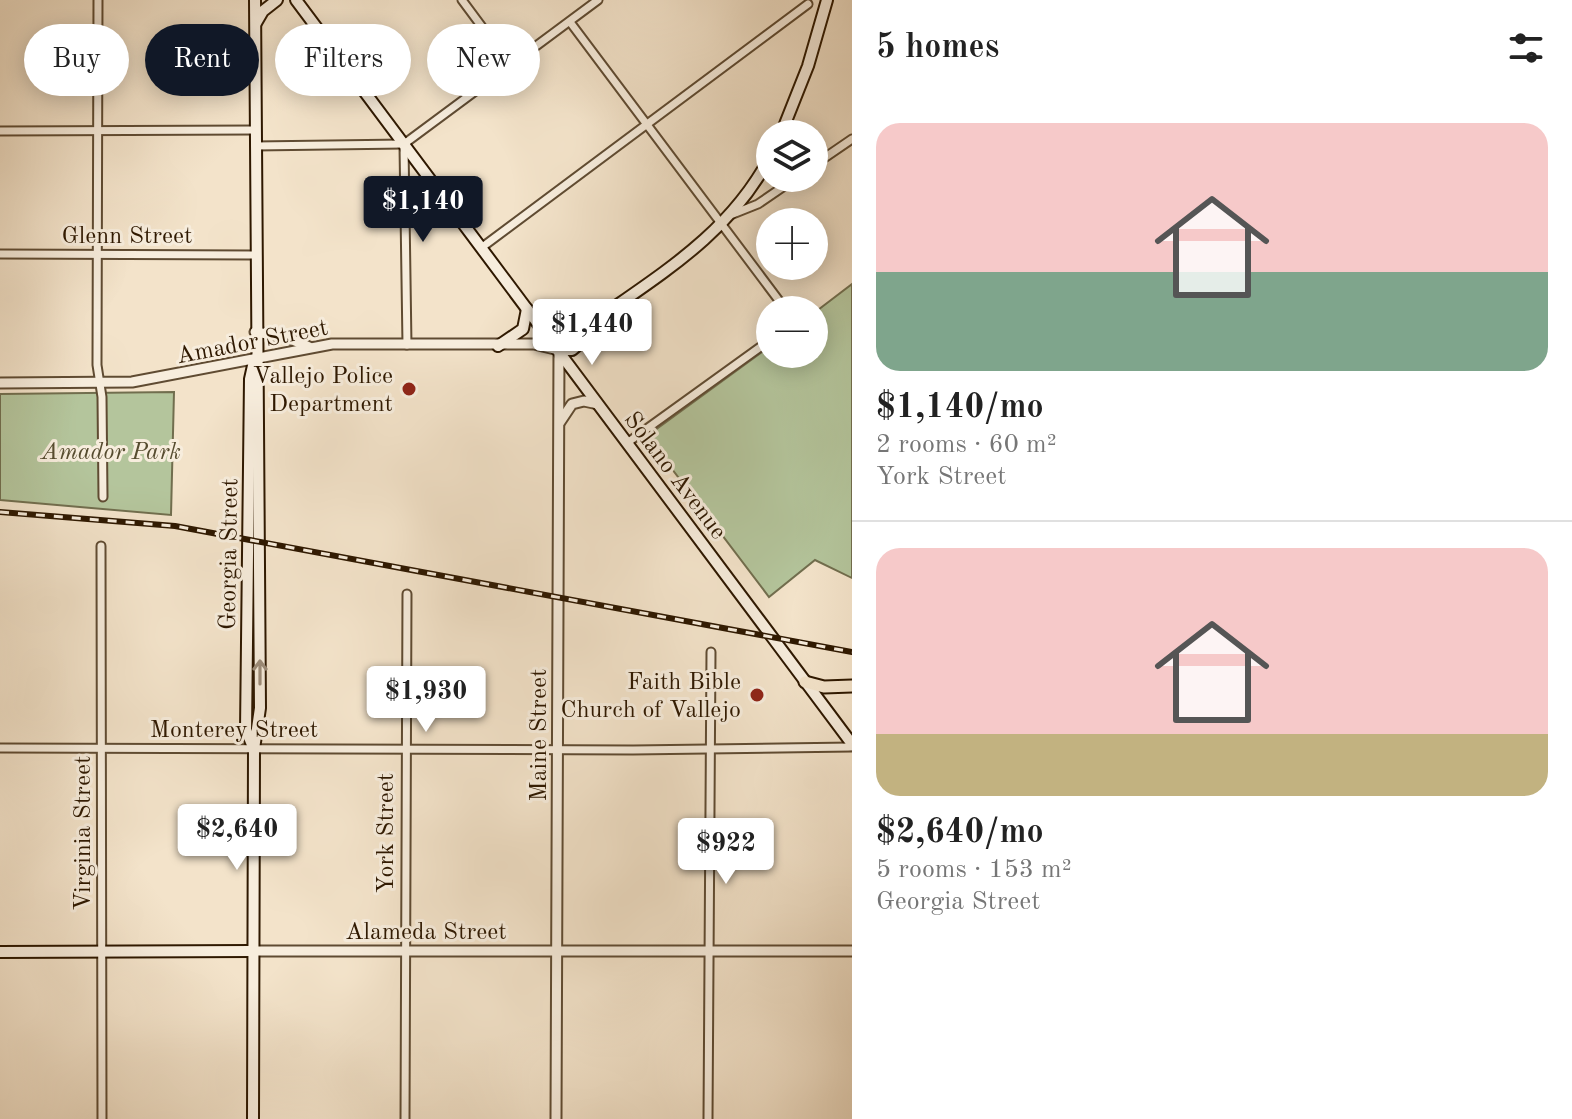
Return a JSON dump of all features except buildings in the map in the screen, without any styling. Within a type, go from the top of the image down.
[{"type":"main road","name":"Georgia Street","points":[[255,0],[255,24]]},
{"type":"main road","points":[[256,24],[263,11],[277,0]]},
{"type":"main road","name":"Solano Avenue","points":[[296,0],[852,745]]},
{"type":"main road","points":[[787,120],[808,66],[826,4]]},
{"type":"main road","name":"Georgia Street","points":[[253,1119],[254,749],[260,708],[260,381],[255,359],[255,96]]},
{"type":"main road","points":[[559,350],[570,332],[611,310],[723,224],[756,179]]},
{"type":"main road","points":[[498,346],[523,329],[527,309]]},
{"type":"main road","points":[[805,682],[824,687],[852,686]]},
{"type":"main road","name":"Alameda Street","points":[[0,952],[253,951]]},
{"type":"street","points":[[98,0],[96,255],[103,497]]},
{"type":"street","points":[[462,0],[480,24]]},
{"type":"street","points":[[540,44],[598,0]]},
{"type":"street","points":[[481,248],[647,127],[807,2],[826,4]]},
{"type":"street","points":[[570,22],[776,296]]},
{"type":"street","points":[[255,146],[404,144],[470,96]]},
{"type":"street","points":[[0,131],[255,130]]},
{"type":"street","points":[[828,155],[852,139]]},
{"type":"street","points":[[404,144],[407,345]]},
{"type":"street","points":[[733,214],[758,204],[776,192]]},
{"type":"street","name":"Glenn Street","points":[[0,254],[254,255]]},
{"type":"street","points":[[255,332],[286,337],[309,347]]},
{"type":"street","name":"Amador Street","points":[[0,383],[158,379],[332,344],[534,344],[559,350]]},
{"type":"street","name":"Maine Street","points":[[556,1119],[559,350]]},
{"type":"street","points":[[627,443],[756,350]]},
{"type":"street","points":[[558,425],[572,404],[584,401],[598,404]]},
{"type":"street","name":"Virginia Street","points":[[101,546],[102,1119]]},
{"type":"street","name":"York Street","points":[[405,1119],[407,594]]},
{"type":"street","points":[[708,1119],[711,652]]},
{"type":"street","name":"Monterey Street","points":[[0,748],[557,750],[852,745]]},
{"type":"street","name":"Alameda Street","points":[[253,951],[852,951]]},
{"type":"green space","points":[[852,284],[852,578],[815,560],[769,597],[647,436],[756,356],[756,368],[828,368],[828,302]]},
{"type":"green space","name":"Amador Park","points":[[174,392],[171,515],[0,500],[0,394]]},
{"type":"railway","points":[[0,512],[175,526],[852,652]]},
{"type":"place","name":"Vallejo Police Department","points":[[409,389]]},
{"type":"place","name":"Faith Bible Church of Vallejo","points":[[757,695]]}]
